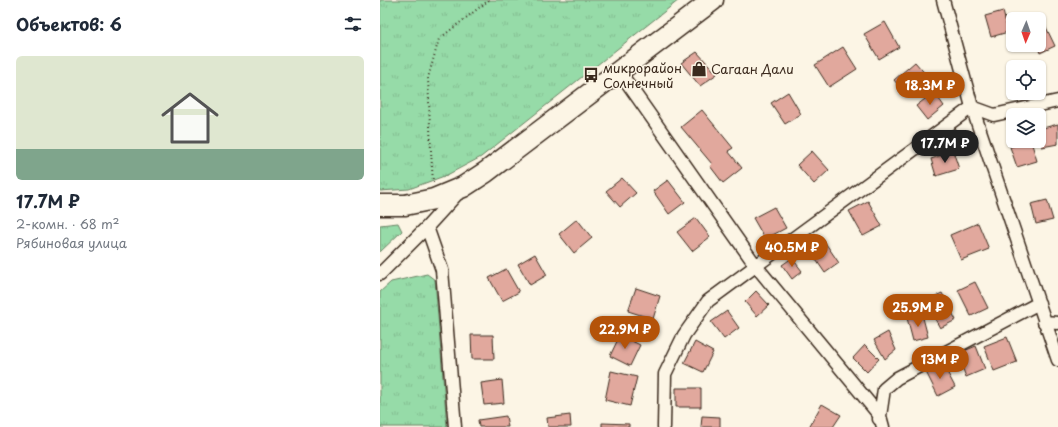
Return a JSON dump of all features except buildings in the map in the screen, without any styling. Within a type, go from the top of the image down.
[{"type":"main road","points":[[380,205],[405,205],[434,199],[463,187],[486,172],[713,0]]},
{"type":"street","points":[[943,0],[972,106],[1058,360]]},
{"type":"street","points":[[619,71],[756,266],[880,423]]},
{"type":"street","points":[[972,106],[994,115],[1058,101]]},
{"type":"street","points":[[664,427],[665,374],[684,335],[708,301],[972,106]]},
{"type":"street","points":[[380,274],[427,227],[463,187]]},
{"type":"street","points":[[427,227],[442,270],[455,427]]},
{"type":"street","points":[[880,423],[884,389],[898,378],[1039,303]]},
{"type":"street","points":[[1044,322],[1058,323]]},
{"type":"path","points":[[434,199],[428,78],[439,39],[489,0]]},
{"type":"green space","points":[[380,0],[679,0],[481,157],[447,175],[409,189],[380,191]]},
{"type":"green space","points":[[398,223],[402,231],[380,252],[380,225]]},
{"type":"green space","points":[[427,274],[435,280],[447,427],[380,427],[380,292],[391,282]]},
{"type":"place","name":"Сагаан Дали","points":[[699,69]]},
{"type":"place","name":"микрорайон Солнечный","points":[[591,75]]}]
